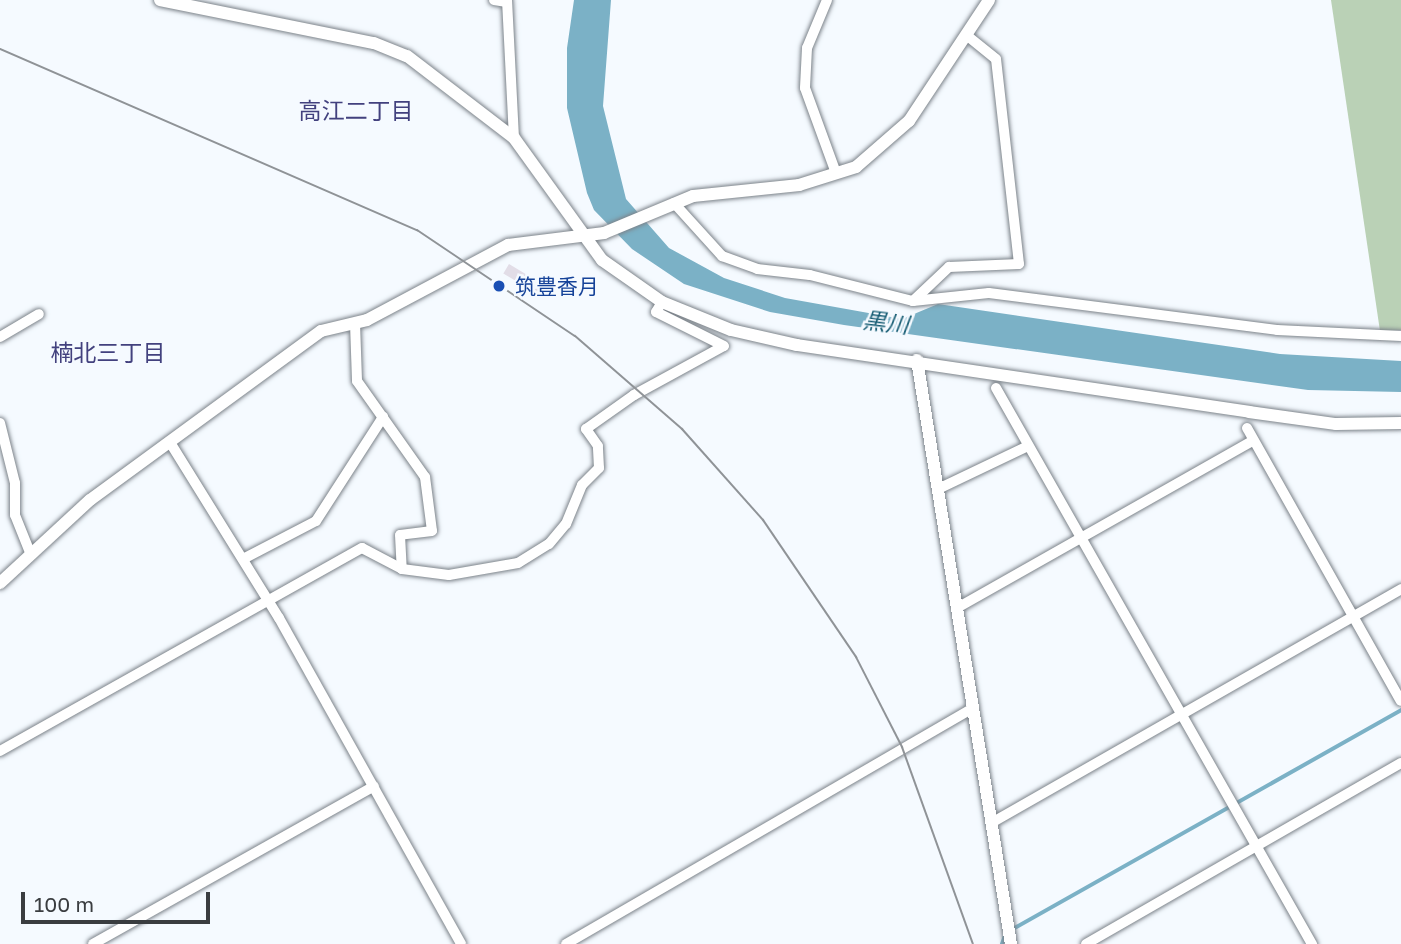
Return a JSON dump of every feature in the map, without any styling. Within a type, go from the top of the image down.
[{"type":"street","points":[[160,0],[208,5],[374,43],[433,73],[514,138],[582,238],[602,260],[662,302],[731,330],[1336,424],[1401,423]]},
{"type":"street","points":[[494,0],[507,1],[514,138]]},
{"type":"street","points":[[827,0],[807,48],[805,88],[836,173]]},
{"type":"street","points":[[0,583],[90,500],[172,444],[299,342],[355,323],[424,293],[509,245],[582,238],[604,233],[660,208],[715,191],[799,185],[836,173],[884,148],[968,36],[989,0]]},
{"type":"street","points":[[913,301],[949,267],[1019,264],[996,59],[968,36]]},
{"type":"street","points":[[674,203],[722,256],[757,269],[810,275],[913,301],[989,293],[1277,330],[1401,337]]},
{"type":"street","points":[[0,751],[362,548],[402,569],[449,575],[487,571],[518,563],[549,544],[566,524],[582,485],[599,468],[598,446],[586,429],[634,395],[724,346],[656,312],[662,302]]},
{"type":"street","points":[[0,337],[39,314]]},
{"type":"street","points":[[355,323],[357,381],[425,477],[432,531],[400,535],[402,569]]},
{"type":"street","points":[[917,360],[1012,944]]},
{"type":"street","points":[[996,388],[1026,447],[1312,944]]},
{"type":"street","points":[[243,559],[316,521],[383,417]]},
{"type":"street","points":[[0,423],[15,483],[15,515],[31,555]]},
{"type":"street","points":[[1247,428],[1251,442],[1401,701]]},
{"type":"street","points":[[957,608],[1251,442]]},
{"type":"street","points":[[172,444],[267,599],[461,944]]},
{"type":"street","points":[[938,489],[1026,447]]},
{"type":"street","points":[[993,822],[1401,589]]},
{"type":"street","points":[[566,944],[973,708]]},
{"type":"street","points":[[1086,944],[1401,763]]},
{"type":"street","points":[[93,944],[374,786]]},
{"type":"green space","points":[[1331,0],[1401,0],[1401,330],[1380,331]]},
{"type":"water","name":"黒川","points":[[574,0],[611,0],[603,106],[626,199],[669,248],[724,278],[785,298],[902,319],[938,304],[1280,354],[1401,361],[1401,392],[1308,390],[844,325],[770,312],[684,284],[632,249],[594,210],[587,193],[567,108],[567,48]]},
{"type":"building","points":[[509,264],[548,287],[542,297],[503,273]]},
{"type":"waterway","points":[[1013,929],[1401,710]]},
{"type":"waterway","points":[[1002,944],[1006,933]]},
{"type":"tram line","points":[[0,49],[417,230],[575,336],[682,429],[763,520],[856,657],[902,747],[973,944]]},
{"type":"place","name":"筑豊香月","points":[[499,286]]},
{"type":"district","name":"高江二丁目","points":[[356,110]]},
{"type":"district","name":"楠北三丁目","points":[[108,352]]}]
